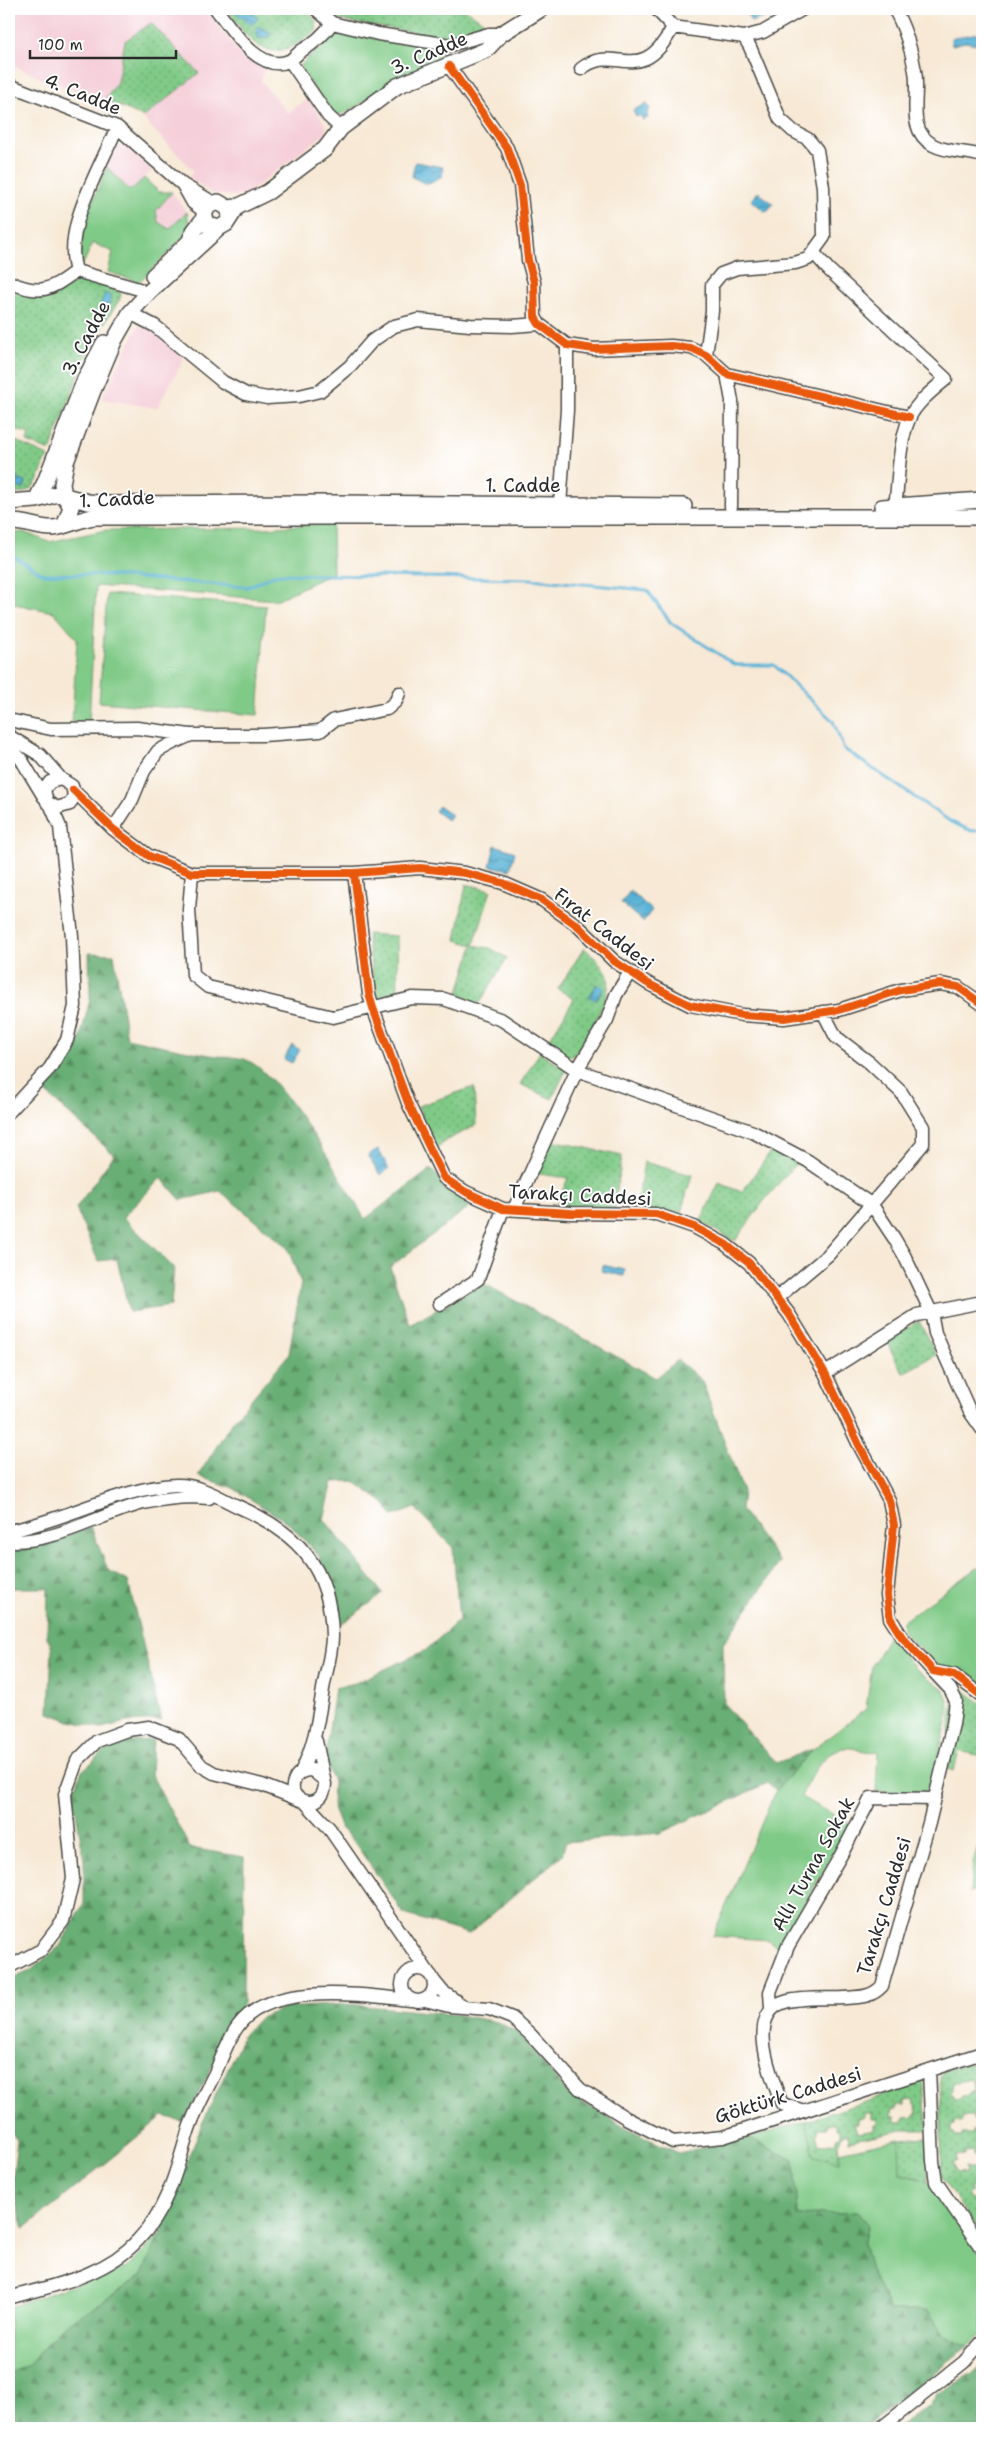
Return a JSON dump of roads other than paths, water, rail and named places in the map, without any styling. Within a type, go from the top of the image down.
[{"type":"main road","name":"3. Cadde","points":[[36,500],[45,482],[85,379],[120,312],[139,289],[189,242],[194,230],[220,211],[268,192],[325,149],[341,128],[397,86],[486,50],[501,34],[541,9]]},
{"type":"main road","name":"3. Cadde","points":[[64,495],[62,484],[66,462],[114,341],[130,313],[150,291],[219,228],[211,227],[220,211]]},
{"type":"main road","name":"1. Cadde","points":[[9,502],[36,500],[51,495],[64,495],[88,502],[108,504],[895,507],[982,500]]},
{"type":"main road","name":"1. Cadde","points":[[64,495],[71,507],[65,524]]},
{"type":"main road","name":"1. Cadde","points":[[9,522],[31,523],[53,528],[94,517],[134,516],[982,517]]},
{"type":"street","points":[[216,9],[240,41],[256,56],[278,63],[290,61],[327,30],[332,23]]},
{"type":"street","points":[[316,9],[332,23],[378,34],[450,45],[489,34],[501,34]]},
{"type":"street","points":[[656,9],[673,27],[744,37],[763,32],[803,9]]},
{"type":"street","points":[[894,9],[914,66],[917,85],[915,114],[921,134],[939,148],[982,156]]},
{"type":"street","points":[[581,69],[596,59],[638,62],[651,55],[665,42],[673,27]]},
{"type":"street","points":[[706,355],[712,311],[712,285],[721,274],[737,268],[795,263],[808,259],[824,237],[823,187],[817,150],[808,139],[793,131],[780,119],[744,37]]},
{"type":"street","points":[[290,61],[328,116],[341,128]]},
{"type":"street","points":[[448,66],[507,148],[520,185],[528,260],[534,282],[535,317],[539,324],[567,345],[594,349],[671,346],[691,348],[706,355],[727,374],[909,417]]},
{"type":"street","name":"4. Cadde","points":[[9,85],[117,127],[183,185],[220,211]]},
{"type":"street","points":[[76,271],[73,261],[76,224],[100,162],[117,127]]},
{"type":"street","points":[[814,253],[828,269],[946,379],[930,393],[909,417],[902,447],[895,507]]},
{"type":"street","points":[[9,282],[22,288],[50,290],[76,271]]},
{"type":"street","points":[[76,271],[139,289]]},
{"type":"street","points":[[130,313],[155,326],[223,382],[246,394],[267,398],[298,396],[320,391],[350,366],[372,341],[394,326],[418,320],[479,325],[539,324]]},
{"type":"street","points":[[560,505],[567,410],[567,345]]},
{"type":"street","points":[[727,374],[732,401],[731,507]]},
{"type":"street","points":[[9,720],[51,729],[137,728],[191,735],[263,735],[320,731],[334,720],[387,709],[396,700],[399,693]]},
{"type":"street","points":[[113,829],[132,800],[144,771],[158,751],[191,735]]},
{"type":"street","points":[[9,736],[40,755],[61,779],[69,783],[73,790],[60,827]]},
{"type":"street","points":[[9,747],[21,759],[48,801],[60,827],[72,936],[75,1006],[67,1040],[50,1068],[9,1112]]},
{"type":"street","points":[[48,801],[47,785],[53,780],[61,779]]},
{"type":"street","name":"Fırat Caddesi","points":[[73,790],[87,806],[113,829],[150,856],[192,873],[354,873],[420,868],[464,873],[503,883],[542,900],[578,926],[614,961],[647,983],[690,1005],[742,1015],[784,1018],[839,1010],[901,990],[940,984],[958,987],[982,1004]]},
{"type":"street","points":[[48,801],[62,808],[68,805],[87,806]]},
{"type":"street","points":[[192,873],[188,909],[192,975],[208,987],[333,1017],[412,998],[444,999],[461,1004],[502,1020],[577,1070],[753,1132],[808,1161],[872,1205],[904,1255],[930,1312],[935,1333],[970,1412],[982,1429]]},
{"type":"street","name":"Tarakçı Caddesi","points":[[354,873],[369,994],[373,1008],[408,1103],[444,1178],[466,1192],[509,1209],[656,1214],[686,1225],[725,1244],[749,1263],[789,1314],[825,1373],[859,1445],[890,1500],[894,1525],[887,1595],[890,1618],[902,1638],[950,1689],[956,1701],[953,1724],[882,1986],[868,1996],[786,2001],[772,2009]]},
{"type":"street","points":[[440,1304],[478,1279],[509,1209],[577,1070],[607,1020],[616,995],[630,972]]},
{"type":"street","points":[[777,1298],[828,1255],[923,1144],[923,1127],[901,1092],[870,1063],[836,1037],[823,1012]]},
{"type":"street","points":[[825,1373],[916,1315],[982,1302]]},
{"type":"street","points":[[9,1531],[34,1526],[134,1492],[177,1485],[207,1491],[281,1528],[307,1553],[320,1576],[329,1606],[332,1638],[315,1739],[293,1786],[296,1796],[330,1828]]},
{"type":"street","points":[[9,1541],[29,1542],[96,1521],[143,1503],[180,1496],[221,1499]]},
{"type":"street","points":[[933,1671],[954,1675],[982,1696]]},
{"type":"street","points":[[9,1967],[41,1950],[63,1921],[73,1879],[65,1794],[76,1761],[97,1741],[127,1730],[148,1727],[179,1739],[202,1766],[214,1772],[262,1785],[303,1801],[316,1801],[323,1794]]},
{"type":"street","points":[[315,1739],[323,1779],[322,1811],[330,1828],[431,1976],[443,1992],[465,2008]]},
{"type":"street","points":[[262,1785],[284,1781],[312,1770],[323,1779]]},
{"type":"street","name":"Allı Turna Sokak","points":[[772,2009],[770,1992],[788,1946],[841,1855],[871,1798],[934,1799]]},
{"type":"street","points":[[406,1941],[402,1991],[410,2000]]},
{"type":"street","points":[[9,2298],[109,2265],[138,2240],[162,2208],[189,2128],[238,2026],[254,2010],[274,2000],[296,1996],[378,1996],[425,2000],[433,1992],[431,1976],[423,1969],[412,1969],[378,1996]]},
{"type":"street","name":"Göktürk Caddesi","points":[[425,2000],[465,2008],[489,2009],[512,2018],[530,2034],[580,2089],[626,2118],[673,2142],[723,2136],[982,2053]]},
{"type":"street","points":[[772,2009],[763,2023],[765,2046],[772,2081],[782,2104],[804,2110]]},
{"type":"street","points":[[929,2070],[933,2160],[936,2182],[982,2249]]},
{"type":"street","points":[[881,2428],[964,2362],[982,2342]]},
{"type":"street","points":[[964,2362],[982,2354]]},
{"type":"water","points":[[240,9],[247,9],[258,18],[252,25],[236,13]]},
{"type":"water","points":[[772,9],[774,14],[751,22],[746,12]]},
{"type":"water","points":[[256,27],[271,33],[270,36],[260,39],[257,35]]},
{"type":"water","points":[[978,33],[977,44],[965,42],[952,45],[951,38]]},
{"type":"water","points":[[647,104],[650,110],[647,113],[648,118],[643,120],[640,115],[636,117],[633,110]]},
{"type":"water","points":[[415,162],[443,167],[442,176],[429,183],[424,183],[412,177]]},
{"type":"water","points":[[758,192],[773,204],[766,212],[751,200]]},
{"type":"water","points":[[105,293],[112,296],[106,311],[99,308]]},
{"type":"water","points":[[13,478],[26,482],[23,489],[11,485]]},
{"type":"water","points":[[439,806],[452,815],[447,820],[435,811]]},
{"type":"water","points":[[495,845],[515,852],[510,870],[490,866]]},
{"type":"water","points":[[630,891],[652,910],[643,922],[621,903]]},
{"type":"water","points":[[597,984],[604,988],[596,1000],[589,997]]},
{"type":"water","points":[[292,1045],[300,1050],[292,1063],[284,1059]]},
{"type":"water","points":[[378,1149],[389,1169],[380,1175],[368,1155]]},
{"type":"water","points":[[603,1265],[625,1270],[624,1276],[601,1271]]},
{"type":"waterway","points":[[9,559],[15,557],[43,574],[102,575],[247,587],[277,574],[530,579],[647,590],[671,623],[735,665],[774,665],[833,721],[844,749],[951,822],[972,831],[982,830]]}]
